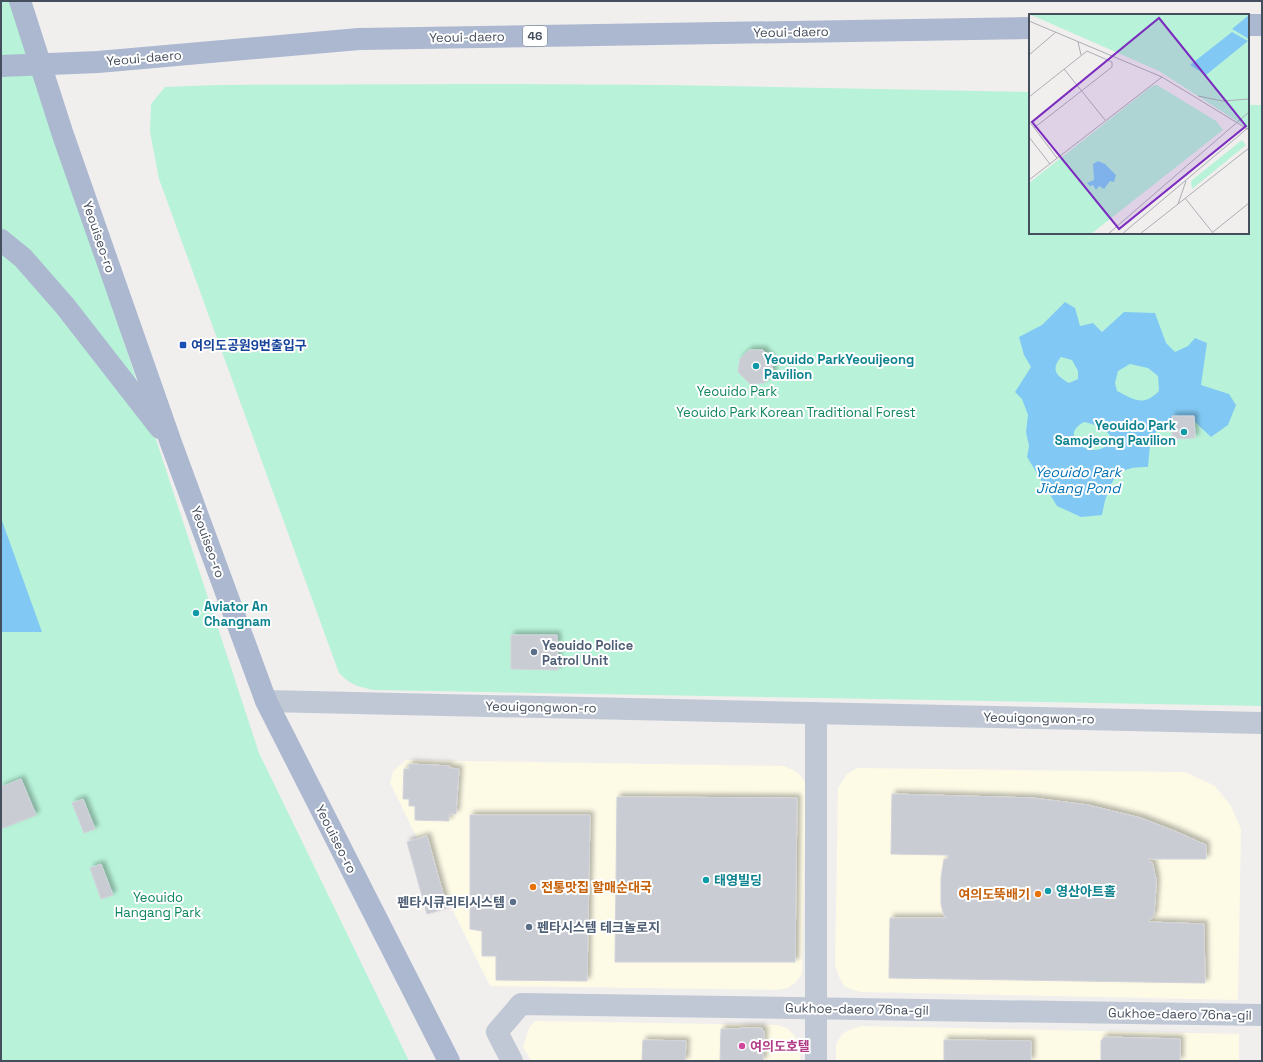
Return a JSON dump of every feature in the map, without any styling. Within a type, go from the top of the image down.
[{"type":"main road","name":"Yeouiseo-ro","points":[[20,1],[63,135],[171,443],[266,701],[449,1061]]},
{"type":"main road","points":[[1249,25],[1262,25]]},
{"type":"main road","name":"Yeoui-daero","points":[[1,66],[98,62],[358,39],[1029,28]]},
{"type":"main road","points":[[1,240],[23,258],[65,306],[171,443]]},
{"type":"street","name":"Yeouigongwon-ro","points":[[266,701],[1262,722]]},
{"type":"street","points":[[816,713],[816,1061]]},
{"type":"street","name":"Gukhoe-daero 76na-gil","points":[[512,1061],[497,1032],[521,1004],[1262,1015]]},
{"type":"shaded area","points":[[406,760],[784,766],[795,771],[800,775],[806,784],[802,974],[796,982],[788,988],[776,990],[490,986],[390,783],[393,771]]},
{"type":"shaded area","points":[[857,768],[1185,772],[1215,786],[1231,806],[1241,829],[1238,1000],[860,992],[845,987],[839,977],[835,965],[838,788],[847,774]]},
{"type":"shaded area","points":[[535,1021],[777,1025],[787,1028],[800,1044],[800,1061],[531,1061],[523,1047],[529,1028]]},
{"type":"shaded area","points":[[861,1026],[1239,1034],[1239,1061],[836,1061],[836,1044],[842,1034]]},
{"type":"green space","name":"Yeouido Hangang Park","points":[[1,1],[12,1],[259,753],[409,1061],[1,1061]]},
{"type":"green space","name":"Yeouido Park","points":[[217,85],[667,85],[1029,92],[1029,234],[1249,234],[1249,105],[1262,105],[1262,706],[373,690],[351,683],[339,673],[159,179],[150,132],[151,104],[165,87]]},
{"type":"water","name":"Yeouido Park Jidang Pond","points":[[1065,302],[1075,308],[1080,326],[1093,323],[1102,332],[1124,312],[1155,313],[1166,343],[1175,352],[1188,346],[1195,338],[1207,343],[1201,385],[1229,394],[1236,405],[1228,425],[1211,437],[1195,422],[1194,416],[1173,416],[1172,421],[1165,428],[1158,428],[1150,445],[1148,467],[1125,470],[1114,480],[1107,493],[1102,515],[1081,517],[1057,506],[1027,457],[1029,446],[1026,432],[1028,415],[1022,399],[1015,392],[1031,367],[1024,355],[1019,337],[1042,325]],"holes":[[[1061,357],[1072,360],[1078,371],[1078,379],[1069,383],[1058,375],[1056,372],[1056,366]],[[1130,364],[1148,368],[1158,376],[1159,391],[1148,399],[1139,400],[1129,397],[1117,391],[1115,383],[1118,371]],[[1084,422],[1092,424],[1106,431],[1111,437],[1106,446],[1099,450],[1090,450],[1082,447],[1077,442],[1074,435],[1076,428]]]},
{"type":"water","points":[[1,518],[42,632],[1,632]]},
{"type":"building","name":"Yeouido ParkYeouijeong Pavilion","points":[[749,350],[763,350],[772,360],[773,375],[764,383],[750,384],[738,372],[740,359]]},
{"type":"building","name":"Yeouido Park Samojeong Pavilion","points":[[1172,416],[1194,416],[1195,438],[1172,439]]},
{"type":"building","name":"Yeouido Police Patrol Unit","points":[[511,635],[557,635],[558,670],[511,669]]},
{"type":"building","points":[[409,764],[450,766],[449,768],[459,769],[456,814],[449,814],[449,821],[415,820],[415,806],[409,806],[409,799],[403,799],[404,769],[409,769]]},
{"type":"building","points":[[21,779],[36,815],[1,829],[1,787]]},
{"type":"building","name":"영산아트홀","points":[[892,794],[1033,798],[1088,805],[1141,818],[1206,845],[1206,859],[1149,859],[1150,863],[1152,862],[1156,879],[1156,888],[1154,913],[1152,919],[1149,918],[1149,922],[1204,924],[1205,983],[889,978],[890,918],[947,918],[944,916],[941,904],[941,878],[944,859],[948,859],[948,855],[891,854]]},
{"type":"building","name":"태영빌딩","points":[[617,797],[797,798],[795,962],[615,962]]},
{"type":"building","points":[[83,799],[95,829],[84,833],[72,803]]},
{"type":"building","points":[[470,815],[590,815],[587,981],[496,980],[496,956],[482,956],[482,931],[470,929]]},
{"type":"building","points":[[427,836],[447,908],[427,914],[407,842]]},
{"type":"building","points":[[101,864],[113,895],[101,899],[90,868]]},
{"type":"building","name":"여의도호텔","points":[[762,1028],[762,1031],[764,1031],[763,1061],[720,1061],[721,1029]]},
{"type":"building","points":[[1104,1037],[1180,1039],[1180,1061],[1101,1061],[1101,1041]]},
{"type":"building","points":[[643,1040],[686,1041],[685,1061],[642,1061]]},
{"type":"building","points":[[944,1040],[1031,1041],[1031,1061],[944,1061]]},
{"type":"place","name":"여의도공원9번출입구","points":[[183,345]]},
{"type":"place","name":"Yeouido ParkYeouijeong Pavilion","points":[[756,366]]},
{"type":"place","name":"Yeouido Park Samojeong Pavilion","points":[[1184,432]]},
{"type":"place","name":"Aviator An Changnam","points":[[196,613]]},
{"type":"place","name":"Yeouido Police Patrol Unit","points":[[534,652]]},
{"type":"place","name":"태영빌딩","points":[[706,880]]},
{"type":"place","name":"전통맛집 할매순대국","points":[[533,887]]},
{"type":"place","name":"영산아트홀","points":[[1048,891]]},
{"type":"place","name":"여의도뚝배기","points":[[1038,894]]},
{"type":"place","name":"펜타시큐리티시스템","points":[[513,902]]},
{"type":"place","name":"펜타시스템 테크놀로지","points":[[529,927]]},
{"type":"place","name":"여의도호텔","points":[[742,1046]]},
{"type":"park label","name":"Yeouido Park Korean Traditional Forest","points":[[796,412]]}]
